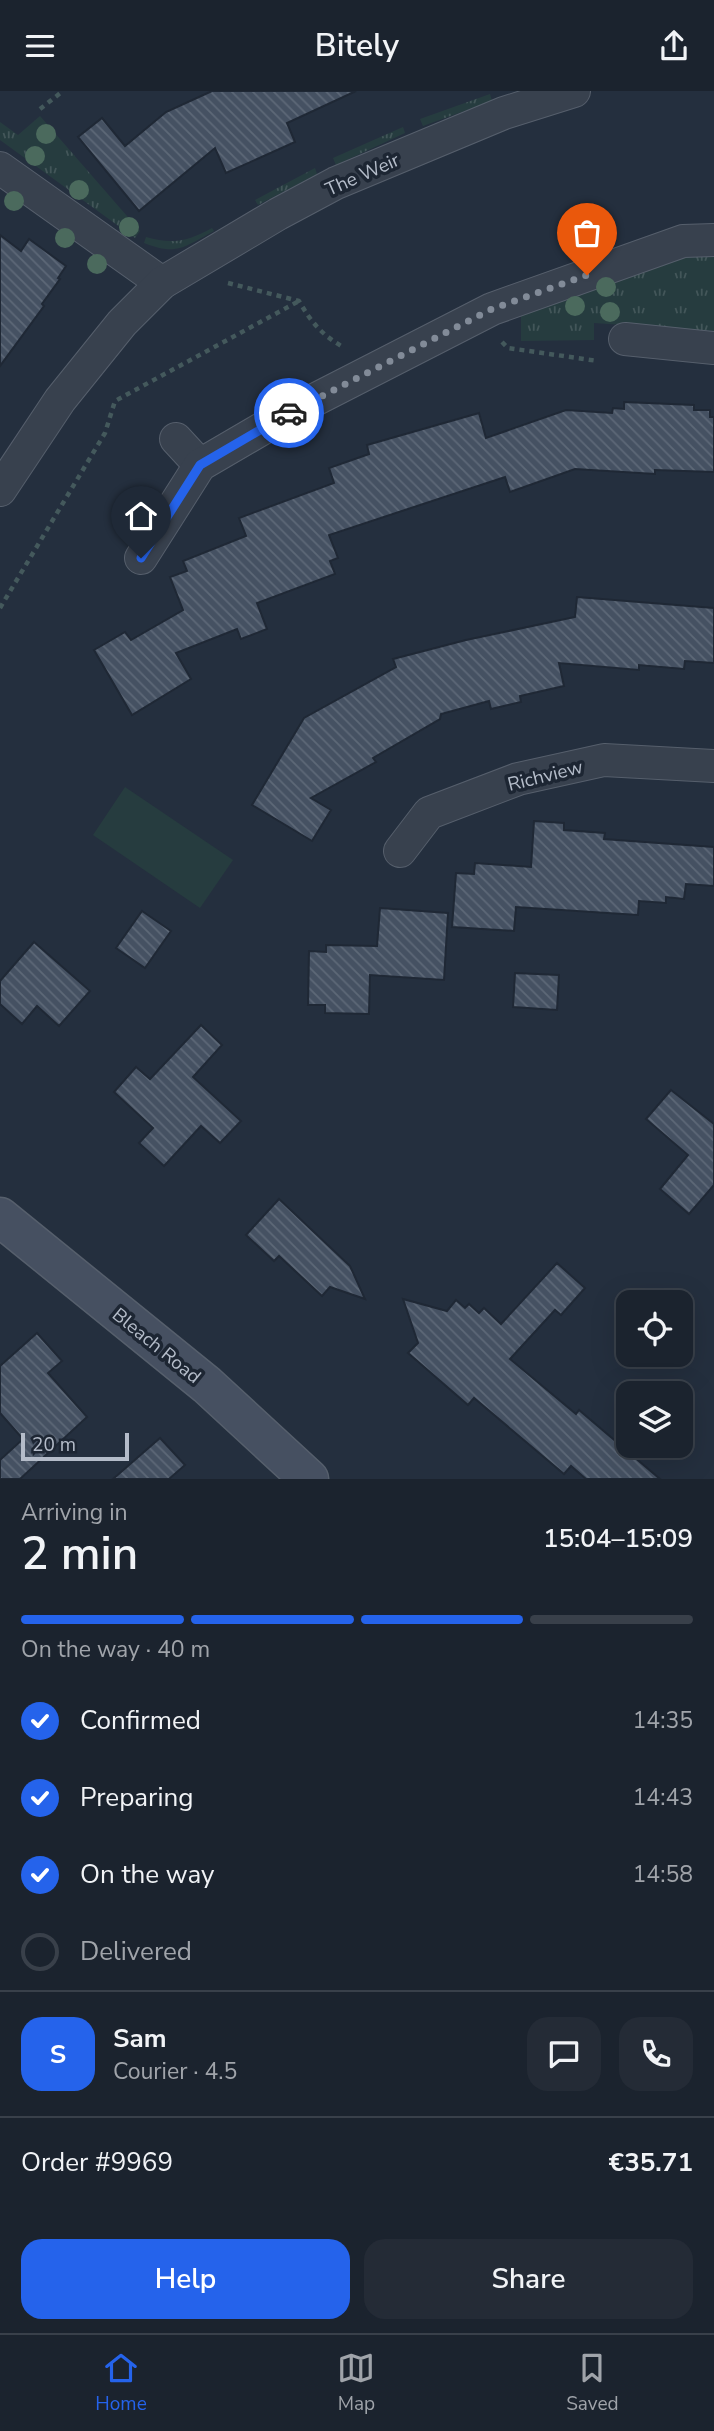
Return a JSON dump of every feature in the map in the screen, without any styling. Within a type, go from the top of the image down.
[{"type":"street","name":"The Weir","points":[[0,490],[60,400],[122,323],[162,283],[266,221],[337,183],[504,113],[574,91]]},
{"type":"street","points":[[0,167],[162,283]]},
{"type":"street","points":[[141,558],[200,465],[289,413],[492,309],[683,240],[714,240]]},
{"type":"street","points":[[625,339],[714,348]]},
{"type":"street","points":[[176,439],[200,465]]},
{"type":"street","name":"Richview","points":[[400,851],[429,813],[518,779],[604,760],[714,766]]},
{"type":"street","name":"Bleach Road","points":[[0,1217],[206,1385],[309,1479]]},
{"type":"path","points":[[40,109],[63,91]]},
{"type":"path","points":[[222,277],[228,284],[299,301],[313,324],[327,338],[350,351]]},
{"type":"path","points":[[0,608],[106,433],[115,401],[299,301]]},
{"type":"path","points":[[475,317],[508,348],[610,363],[625,339]]},
{"type":"green space","points":[[490,94],[492,101],[423,126],[420,119]]},
{"type":"green space","points":[[40,116],[140,231],[135,238],[0,140],[0,122],[18,135]]},
{"type":"green space","points":[[403,127],[405,133],[336,165],[333,158]]},
{"type":"green space","points":[[315,168],[317,174],[258,205],[255,200]]},
{"type":"green space","points":[[212,228],[214,231],[180,248],[165,249],[144,243],[146,237],[164,241],[180,240]]},
{"type":"green space","points":[[714,253],[714,331],[594,323],[594,340],[521,341],[521,313],[685,257]]},
{"type":"green space","points":[[125,787],[233,860],[200,908],[93,835]]},
{"type":"building","points":[[212,91],[356,91],[287,123],[295,142],[226,173],[215,148],[139,211],[78,137],[102,118],[125,146],[166,112]]},
{"type":"building","points":[[0,235],[21,251],[29,239],[66,266],[42,304],[44,306],[0,366]]},
{"type":"building","points":[[624,402],[694,405],[694,410],[710,410],[710,417],[714,417],[714,472],[655,470],[655,474],[575,469],[510,492],[505,477],[329,535],[338,558],[330,561],[335,574],[257,603],[267,629],[241,639],[237,629],[176,653],[191,679],[132,715],[94,650],[125,632],[131,640],[183,610],[170,577],[187,571],[183,561],[246,536],[239,518],[334,483],[329,468],[369,454],[367,445],[479,413],[486,438],[566,410],[612,413],[613,408],[624,409]]},
{"type":"building","points":[[577,597],[714,608],[714,663],[685,661],[684,669],[639,665],[639,670],[559,663],[564,686],[520,696],[521,702],[491,709],[489,701],[441,714],[440,719],[373,758],[376,762],[311,798],[331,810],[312,841],[252,805],[304,718],[396,667],[393,659],[575,617]]},
{"type":"building","points":[[534,821],[564,823],[564,830],[605,833],[604,839],[714,847],[714,886],[686,884],[684,899],[666,897],[666,903],[639,901],[638,915],[516,907],[514,931],[452,927],[456,873],[474,874],[475,863],[531,867]]},
{"type":"building","points":[[380,908],[448,913],[444,980],[370,975],[369,1014],[325,1013],[325,1005],[308,1005],[309,951],[326,952],[326,945],[377,946]]},
{"type":"building","points":[[142,911],[171,931],[145,968],[116,948]]},
{"type":"building","points":[[34,942],[90,991],[59,1026],[37,1006],[22,1024],[0,1004],[0,981]]},
{"type":"building","points":[[515,973],[559,975],[557,1010],[513,1007]]},
{"type":"building","points":[[201,1025],[222,1045],[193,1077],[241,1121],[220,1143],[201,1126],[164,1166],[139,1143],[153,1128],[114,1092],[136,1067],[150,1079]]},
{"type":"building","points":[[671,1090],[714,1124],[714,1185],[689,1214],[660,1189],[688,1155],[646,1119]]},
{"type":"building","points":[[279,1199],[350,1266],[365,1299],[330,1287],[322,1296],[279,1256],[274,1261],[246,1235]]},
{"type":"building","points":[[557,1263],[585,1288],[561,1315],[555,1310],[510,1359],[576,1414],[579,1410],[616,1442],[616,1458],[635,1458],[660,1479],[586,1479],[571,1466],[564,1474],[474,1398],[468,1405],[408,1353],[418,1343],[403,1299],[447,1311],[456,1300],[465,1308],[469,1304],[479,1313],[484,1308],[501,1324]]},
{"type":"building","points":[[37,1333],[62,1361],[48,1373],[87,1417],[20,1479],[0,1479],[0,1460],[23,1439],[0,1413],[0,1366]]},
{"type":"building","points":[[160,1438],[185,1465],[169,1479],[113,1479]]},
{"type":"way so far","points":[[289,413],[492,309],[587,275]]},
{"type":"route","points":[[141,558],[200,465],[289,413]]}]
